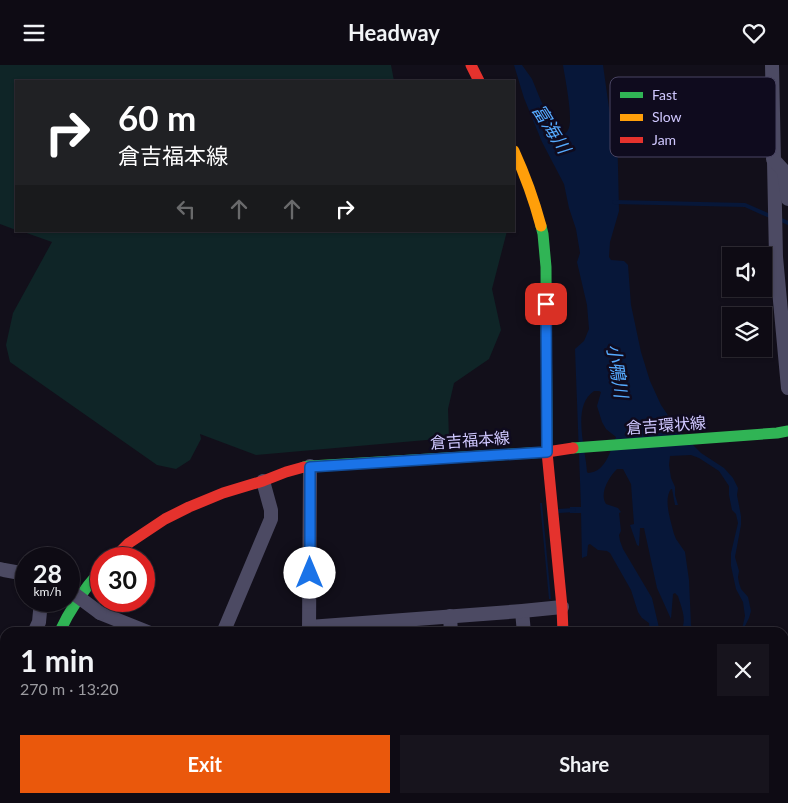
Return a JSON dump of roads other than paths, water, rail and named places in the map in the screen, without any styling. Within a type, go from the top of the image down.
[{"type":"main road","points":[[471,65],[478,80]]},
{"type":"main road","points":[[515,153],[532,193],[543,234],[546,267],[547,452],[563,627]]},
{"type":"main road","name":"倉吉環状線","points":[[547,452],[573,448],[782,432]]},
{"type":"main road","name":"倉吉福本線","points":[[124,547],[165,519],[223,493],[286,472],[310,467],[547,452]]},
{"type":"main road","points":[[60,627],[90,583]]},
{"type":"street","points":[[773,159],[784,171],[788,199]]},
{"type":"street","points":[[773,159],[776,257],[788,388]]},
{"type":"street","points":[[309,627],[310,467]]},
{"type":"street","points":[[226,627],[271,519],[272,511],[263,481]]},
{"type":"street","points":[[0,569],[15,572]]},
{"type":"street","points":[[80,598],[100,613],[135,627]]},
{"type":"street","points":[[378,627],[450,616],[562,607]]},
{"type":"street","points":[[522,611],[523,627]]},
{"type":"street","points":[[37,627],[39,612]]},
{"type":"street","points":[[450,616],[451,627]]},
{"type":"water","points":[[514,65],[522,65],[532,79],[551,120],[561,134],[567,132],[570,125],[563,65],[603,65],[610,115],[610,157],[618,157],[619,211],[610,242],[609,257],[611,260],[624,261],[628,265],[631,305],[641,352],[650,381],[661,405],[678,430],[701,453],[724,468],[733,478],[738,488],[737,495],[741,525],[735,557],[739,571],[739,583],[741,589],[748,597],[751,611],[744,627],[742,627],[745,616],[743,602],[736,589],[731,566],[731,553],[738,523],[736,514],[732,510],[729,486],[719,471],[699,458],[691,455],[670,456],[669,465],[678,505],[675,505],[671,489],[668,499],[668,511],[676,539],[685,552],[692,627],[682,627],[683,614],[678,596],[675,593],[673,594],[671,619],[657,588],[644,528],[640,528],[639,546],[637,545],[630,525],[634,524],[631,484],[623,469],[617,469],[611,476],[604,490],[604,500],[606,504],[618,508],[621,512],[619,513],[620,541],[652,598],[659,627],[649,627],[649,623],[638,612],[631,590],[610,553],[598,550],[590,544],[588,545],[587,556],[582,558],[581,513],[570,513],[570,507],[581,507],[575,349],[584,341],[589,329],[587,305],[577,262],[580,253],[576,229],[564,184],[542,142],[524,98]],"holes":[[[594,391],[601,392],[597,406],[602,422],[606,429],[616,437],[603,465],[594,472],[588,473],[581,417],[587,398]]]},
{"type":"water","points":[[540,503],[542,503],[551,599],[549,599]]},
{"type":"waterway","points":[[614,202],[745,205],[772,217]]},
{"type":"waterway","points":[[779,219],[788,223]]},
{"type":"waterway","points":[[559,511],[574,510]]},
{"type":"water label","name":"富海川","points":[[551,129]]},
{"type":"water label","name":"小鴨川","points":[[617,371]]}]
